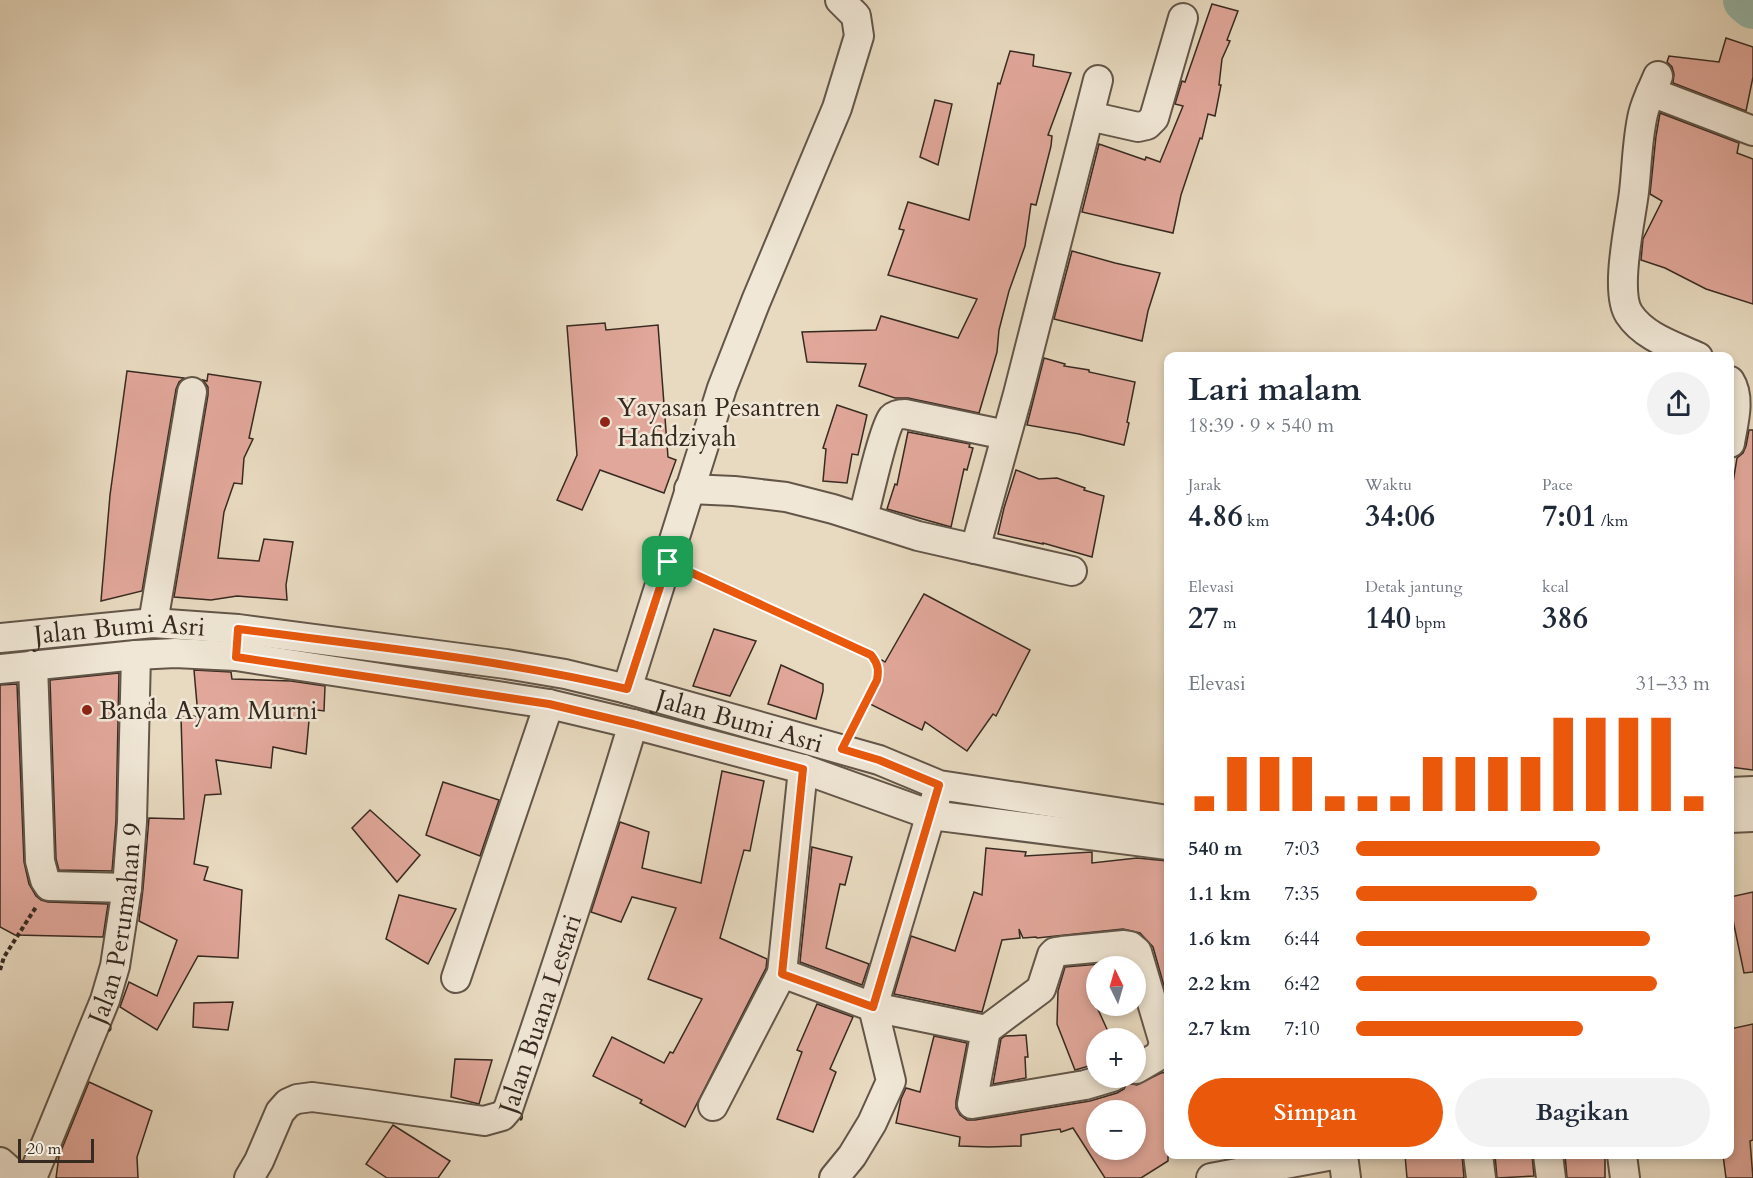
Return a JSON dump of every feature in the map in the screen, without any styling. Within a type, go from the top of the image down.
[{"type":"street","points":[[627,689],[722,388],[837,108],[860,36],[856,16],[840,0]]},
{"type":"street","points":[[1089,116],[1138,127],[1147,125],[1154,118],[1183,18]]},
{"type":"street","points":[[975,549],[1098,80]]},
{"type":"street","points":[[1687,352],[1653,336],[1639,325],[1628,312],[1625,298],[1623,267],[1644,111],[1655,84],[1753,131]]},
{"type":"street","points":[[153,623],[192,392]]},
{"type":"street","points":[[1734,394],[1734,421]]},
{"type":"street","points":[[863,519],[884,439],[892,418],[905,414],[1006,435]]},
{"type":"street","points":[[689,489],[786,497],[833,509],[918,536],[1072,571]]},
{"type":"street","name":"Jalan Bumi Asri","points":[[0,638],[153,623],[237,643],[549,704],[633,724],[803,769],[932,815],[1164,844]]},
{"type":"street","name":"Jalan Bumi Asri","points":[[0,669],[136,654],[175,653],[237,643],[506,664],[565,674],[627,689],[842,749],[879,760],[939,785],[1164,819]]},
{"type":"street","name":"Jalan Perumahan 9","points":[[32,1178],[105,1000],[114,966],[127,888],[132,822],[136,654]]},
{"type":"street","points":[[33,665],[40,861],[45,880],[49,886],[127,888]]},
{"type":"street","points":[[456,978],[549,704]]},
{"type":"street","name":"Jalan Buana Lestari","points":[[249,1178],[259,1161],[280,1112],[288,1103],[297,1099],[312,1097],[484,1121],[502,1116],[508,1109],[589,868],[633,724]]},
{"type":"street","points":[[713,1106],[782,974],[803,769]]},
{"type":"street","points":[[834,1178],[852,1156],[867,1131],[891,1081],[873,1007],[932,815],[939,785]]},
{"type":"street","points":[[1734,792],[1753,791]]},
{"type":"street","points":[[1734,818],[1753,817]]},
{"type":"street","points":[[1086,1085],[972,1104],[986,1030],[1041,989],[1049,962],[1055,952],[1130,945],[1137,952],[1164,1043],[1160,1055],[1146,1063]]},
{"type":"street","points":[[782,974],[873,1007],[986,1030]]},
{"type":"street","points":[[1211,1178],[1311,1159]]},
{"type":"street","points":[[1344,1159],[1346,1178]]},
{"type":"street","points":[[1479,1159],[1481,1178]]},
{"type":"street","points":[[1549,1159],[1551,1178]]},
{"type":"street","points":[[1623,1159],[1625,1178]]},
{"type":"street","points":[[0,1162],[18,1178]]},
{"type":"path","points":[[668,562],[871,655],[877,662],[877,680],[842,749]]},
{"type":"path","points":[[0,970],[4,957],[49,886]]},
{"type":"building","points":[[1212,4],[1238,11],[1227,40],[1230,41],[1222,59],[1219,85],[1221,85],[1215,116],[1208,114],[1202,139],[1200,138],[1181,195],[1173,233],[1082,212],[1099,144],[1145,160],[1146,157],[1160,162],[1183,106],[1175,104],[1182,81],[1185,82]]},
{"type":"building","points":[[1726,38],[1753,47],[1753,77],[1746,111],[1673,83],[1672,67],[1667,62],[1669,56],[1719,62]]},
{"type":"building","points":[[1010,51],[1034,55],[1033,66],[1071,73],[1048,135],[1052,136],[1051,146],[1036,205],[1031,204],[1025,246],[1009,291],[999,330],[997,352],[979,413],[908,398],[895,398],[859,386],[866,364],[807,362],[802,332],[876,330],[881,316],[958,338],[977,299],[888,275],[904,230],[899,229],[908,202],[969,220],[998,83],[1000,84]]},
{"type":"building","points":[[935,100],[952,104],[938,165],[920,157]]},
{"type":"building","points":[[1660,113],[1739,143],[1737,153],[1753,159],[1753,304],[1706,289],[1665,268],[1641,260],[1643,239],[1662,201],[1650,194]]},
{"type":"building","points":[[1072,251],[1160,273],[1148,311],[1142,341],[1054,319]]},
{"type":"building","points":[[605,323],[606,330],[658,325],[668,457],[676,460],[664,493],[600,470],[582,510],[557,500],[577,455],[567,326]]},
{"type":"building","points":[[1044,358],[1065,364],[1064,366],[1135,382],[1124,445],[1027,425]]},
{"type":"building","points":[[127,371],[184,378],[176,389],[142,591],[101,601],[110,495]]},
{"type":"building","points":[[208,374],[261,382],[249,438],[253,439],[244,458],[242,484],[234,483],[224,512],[218,558],[259,561],[264,539],[293,542],[286,585],[287,600],[237,596],[211,600],[174,597],[208,395],[208,387],[203,380],[207,381]]},
{"type":"building","points":[[837,405],[867,415],[858,455],[852,454],[847,483],[823,481],[826,449],[823,448]]},
{"type":"building","points":[[1749,430],[1753,430],[1753,770],[1734,768],[1734,476],[1737,458],[1746,446]]},
{"type":"building","points":[[908,432],[970,444],[969,447],[973,448],[967,470],[964,469],[951,527],[887,509],[895,484],[897,485]]},
{"type":"building","points":[[1016,470],[1039,479],[1057,478],[1104,496],[1092,557],[1043,543],[998,534]]},
{"type":"building","points":[[924,594],[1030,650],[996,716],[993,714],[967,751],[925,722],[922,730],[862,700],[882,660],[885,662]]},
{"type":"building","points":[[714,629],[756,641],[730,696],[693,686]]},
{"type":"building","points":[[781,665],[823,684],[816,719],[768,704]]},
{"type":"building","points":[[194,670],[231,672],[232,679],[291,681],[325,686],[324,711],[310,709],[306,754],[273,747],[271,768],[216,760],[221,794],[205,795],[194,864],[208,867],[204,880],[242,890],[238,958],[198,956],[157,1030],[120,1007],[129,982],[157,996],[177,940],[139,921],[149,818],[184,819],[181,717],[198,716]]},
{"type":"building","points":[[119,673],[116,821],[112,871],[59,870],[56,859],[50,680]]},
{"type":"building","points":[[17,684],[24,862],[29,884],[36,896],[48,902],[108,904],[103,937],[15,935],[0,927],[0,685]]},
{"type":"building","points":[[722,771],[764,781],[750,851],[744,850],[720,938],[767,959],[766,968],[685,1127],[640,1103],[642,1100],[593,1076],[612,1037],[664,1063],[670,1052],[673,1053],[702,999],[648,979],[676,908],[632,897],[621,922],[591,912],[620,822],[649,832],[642,868],[701,883]]},
{"type":"building","points":[[443,782],[499,800],[480,856],[426,835]]},
{"type":"building","points":[[370,810],[420,855],[397,882],[352,828]]},
{"type":"building","points":[[812,847],[852,857],[845,885],[840,884],[826,948],[869,964],[862,985],[800,962]]},
{"type":"building","points":[[986,848],[1026,852],[1025,856],[1092,852],[1092,863],[1137,858],[1164,861],[1164,986],[1153,947],[1140,933],[1123,929],[1023,938],[1019,929],[1020,938],[1002,940],[982,1012],[894,994],[911,936],[955,951],[974,892],[982,895]]},
{"type":"building","points":[[1753,892],[1753,972],[1744,973],[1734,925],[1734,896]]},
{"type":"building","points":[[399,895],[456,909],[428,964],[386,939]]},
{"type":"building","points":[[1086,965],[1086,1016],[1101,1016],[1106,1028],[1086,1028],[1086,1067],[1075,1070],[1057,1024],[1058,991],[1065,967]]},
{"type":"building","points":[[233,1002],[228,1030],[193,1027],[194,1003]]},
{"type":"building","points":[[817,1004],[853,1017],[830,1069],[836,1072],[813,1132],[777,1119],[802,1052],[797,1050]]},
{"type":"building","points":[[1753,1024],[1753,1140],[1750,1141],[1753,1178],[1726,1178],[1724,1159],[1734,1159],[1734,1028]]},
{"type":"building","points":[[1026,1035],[1028,1057],[1025,1057],[1026,1078],[993,1084],[1001,1039],[1005,1036]]},
{"type":"building","points":[[934,1036],[967,1043],[956,1101],[956,1108],[960,1115],[967,1120],[975,1120],[1086,1102],[1086,1148],[1073,1128],[1061,1132],[1060,1129],[1021,1135],[1021,1146],[959,1146],[960,1137],[896,1123],[906,1088],[920,1092]]},
{"type":"building","points":[[455,1059],[492,1060],[479,1104],[451,1097]]},
{"type":"building","points":[[1164,1073],[1164,1159],[1168,1161],[1141,1178],[1105,1178],[1093,1160],[1146,1160],[1146,1100],[1093,1100],[1117,1093],[1124,1088],[1146,1088],[1146,1080]]},
{"type":"building","points":[[89,1082],[152,1111],[137,1157],[138,1178],[56,1178],[59,1156]]},
{"type":"building","points":[[393,1125],[450,1161],[438,1178],[387,1178],[366,1164]]},
{"type":"building","points":[[1405,1159],[1462,1159],[1464,1178],[1407,1178]]},
{"type":"building","points":[[1495,1159],[1532,1159],[1534,1176],[1497,1178]]},
{"type":"building","points":[[1565,1159],[1605,1159],[1605,1178],[1567,1178]]},
{"type":"waterway","points":[[1746,0],[1753,6]]},
{"type":"place","name":"Yayasan Pesantren Hafidziyah","points":[[605,422]]},
{"type":"place","name":"Banda Ayam Murni","points":[[87,710]]},
{"type":"route","points":[[668,562],[871,655],[877,662],[877,680],[842,749],[879,760],[939,785],[932,815],[873,1007],[782,974],[803,769],[549,704],[236,657],[238,629],[506,664],[565,674],[627,689],[668,562]]}]
